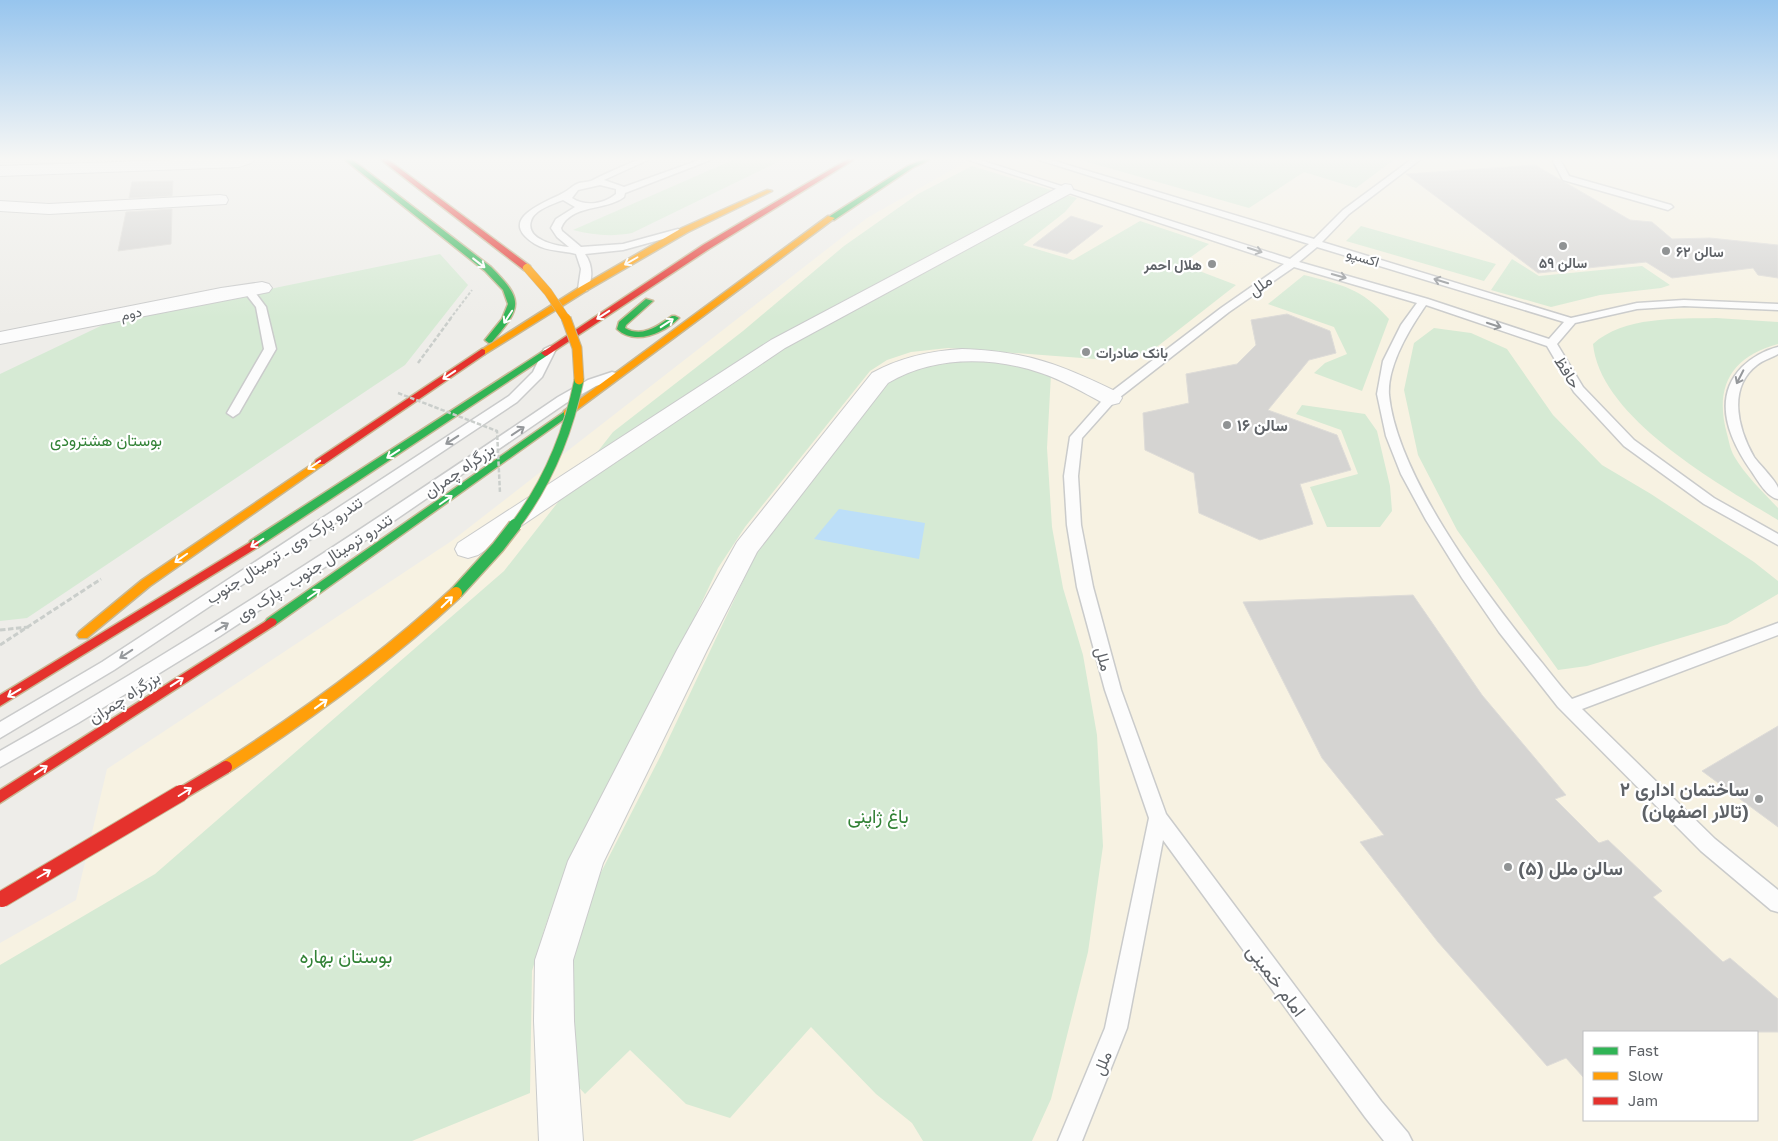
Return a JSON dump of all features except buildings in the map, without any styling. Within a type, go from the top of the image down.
[{"type":"highway","points":[[415,212],[488,269],[507,288],[512,298],[514,307],[511,317],[467,362]]},
{"type":"highway","points":[[1,899],[169,802],[301,718],[370,669],[426,622],[472,578],[504,541],[541,487],[554,461],[572,415],[578,383],[580,354],[571,324],[550,291],[527,268],[453,212]]},
{"type":"highway","points":[[42,676],[88,630],[146,583],[258,504],[467,362],[583,289],[685,230],[723,212]]},
{"type":"highway","points":[[0,701],[221,566],[706,247],[763,212]]},
{"type":"highway","name":"بزرگراه چمران","points":[[0,797],[301,602],[625,371],[838,212]]},
{"type":"highway","points":[[706,247],[663,290],[626,319],[621,329],[624,333],[634,336],[646,335],[655,331],[698,303],[775,260]]},
{"type":"street","points":[[468,550],[778,344],[1022,212]]},
{"type":"street","name":"دوم","points":[[0,338],[255,288]]},
{"type":"street","points":[[561,1141],[554,1021],[554,960],[586,861],[647,738],[746,548],[880,378],[902,365],[947,356],[1010,360],[1050,369],[1111,398]]},
{"type":"lane","points":[[532,212],[525,224],[527,231],[538,242],[550,247],[579,250],[613,248],[685,230]]},
{"type":"lane","points":[[572,212],[558,221],[556,228],[564,238],[579,250],[586,263],[587,274],[583,289]]},
{"type":"lane","name":"اکسپو","points":[[1140,212],[1292,263],[1424,302],[1551,344]]},
{"type":"lane","name":"اکسپو","points":[[1215,212],[1571,321]]},
{"type":"lane","points":[[1316,243],[1346,212]]},
{"type":"lane","name":"ملل","points":[[1070,1141],[1116,1028],[1158,818],[1113,690],[1084,587],[1074,525],[1071,476],[1076,437],[1111,398],[1316,243]]},
{"type":"lane","points":[[233,413],[270,349],[255,288]]},
{"type":"lane","points":[[1424,302],[1407,324],[1389,361],[1384,394],[1392,436],[1408,474],[1433,520],[1467,574],[1505,628],[1569,707],[1708,845],[1778,903]]},
{"type":"lane","points":[[1571,321],[1637,306],[1684,303],[1778,307]]},
{"type":"lane","name":"حافظ","points":[[1571,321],[1551,344],[1578,389],[1629,443],[1709,502],[1778,540]]},
{"type":"lane","name":"تندرو پارک وی ـ ترمینال جنوب","points":[[0,731],[108,666],[513,399],[538,374],[550,350]]},
{"type":"lane","points":[[1778,350],[1764,355],[1743,370],[1733,390],[1730,414],[1735,435],[1748,459],[1765,483],[1778,496]]},
{"type":"lane","name":"تندرو ترمینال جنوب ـ پارک وی","points":[[0,760],[54,730],[270,598],[562,400],[592,383],[625,371]]},
{"type":"lane","points":[[1569,707],[1778,629]]},
{"type":"lane","name":"امام خمینی","points":[[1158,818],[1362,1093],[1400,1141]]},
{"type":"path","points":[[398,393],[496,431],[501,502]]},
{"type":"path","points":[[0,630],[30,626]]},
{"type":"shaded area","points":[[877,212],[1778,212],[1778,1141],[0,1141],[0,943],[76,900],[107,769],[453,540],[867,218]]},
{"type":"green space","points":[[614,212],[675,212],[632,233],[602,235],[573,230]]},
{"type":"green space","name":"بوستان بهاره","points":[[892,212],[1065,212],[1023,245],[1073,260],[1140,221],[1209,244],[1181,264],[1236,285],[1149,353],[1108,360],[948,348],[911,352],[887,360],[870,371],[745,527],[718,568],[680,648],[569,859],[532,971],[530,1093],[412,1141],[0,1141],[0,965],[155,874],[504,571],[613,432],[743,331],[844,246]]},
{"type":"green space","points":[[1361,226],[1496,264],[1484,281],[1346,241]]},
{"type":"green space","name":"بوستان هشترودی","points":[[440,254],[468,285],[405,365],[27,618],[0,621],[0,374],[109,322]]},
{"type":"green space","points":[[1512,259],[1539,276],[1642,266],[1670,285],[1661,288],[1600,295],[1551,307],[1491,290]]},
{"type":"green space","points":[[1304,275],[1351,289],[1369,300],[1389,319],[1362,391],[1314,373],[1325,363],[1347,354],[1334,327],[1268,304]]},
{"type":"green space","points":[[1716,318],[1778,322],[1778,344],[1748,357],[1738,366],[1730,376],[1725,388],[1723,402],[1724,417],[1733,453],[1749,477],[1778,508],[1778,520],[1695,468],[1639,423],[1617,398],[1601,371],[1593,344],[1620,328],[1635,324],[1668,319]]},
{"type":"green space","points":[[1434,328],[1471,333],[1507,349],[1553,415],[1602,465],[1651,494],[1754,562],[1778,581],[1778,594],[1727,624],[1587,666],[1558,670],[1457,530],[1418,455],[1404,390],[1414,343]]},
{"type":"green space","name":"باغ ژاپنی","points":[[932,361],[1001,361],[1051,374],[1047,448],[1052,527],[1063,588],[1083,655],[1097,735],[1103,846],[1088,952],[1051,1099],[1032,1141],[923,1141],[912,1123],[876,1094],[811,1027],[730,1118],[686,1104],[630,1050],[585,1094],[548,1054],[571,931],[661,755],[760,545],[892,378]]},
{"type":"green space","points":[[1302,405],[1365,414],[1377,431],[1390,486],[1392,511],[1380,527],[1327,527],[1310,487],[1358,474],[1341,430],[1296,414]]},
{"type":"water","points":[[839,509],[925,523],[919,559],[814,539]]},
{"type":"traffic: fast","points":[[415,212],[488,269],[499,280],[511,297],[511,311],[489,340]]},
{"type":"traffic: fast","points":[[831,218],[840,212]]},
{"type":"traffic: fast","points":[[649,301],[622,324],[621,329],[628,333],[642,335],[656,330],[675,318]]},
{"type":"traffic: fast","points":[[254,544],[545,353]]},
{"type":"traffic: fast","points":[[456,593],[498,547],[518,522],[535,496],[551,468],[563,440],[573,410],[579,380]]},
{"type":"traffic: fast","points":[[271,622],[567,413]]},
{"type":"traffic: slow","points":[[482,352],[583,289],[685,230],[723,212]]},
{"type":"traffic: slow","points":[[567,413],[831,218]]},
{"type":"traffic: slow","points":[[527,268],[558,305],[573,333],[580,364],[579,380]]},
{"type":"traffic: slow","points":[[83,635],[146,583],[320,462]]},
{"type":"traffic: slow","points":[[226,767],[346,686],[402,641],[456,593]]},
{"type":"traffic: jam","points":[[453,212],[527,268]]},
{"type":"traffic: jam","points":[[545,353],[706,247],[764,212]]},
{"type":"traffic: jam","points":[[320,462],[482,352]]},
{"type":"traffic: jam","points":[[0,701],[254,544]]},
{"type":"traffic: jam","points":[[0,797],[271,622]]},
{"type":"traffic: jam","points":[[2,899],[226,767]]},
{"type":"place","name":"سالن ۵۹","points":[[1563,246]]},
{"type":"place","name":"سالن ۶۲","points":[[1666,251]]},
{"type":"place","name":"هلال احمر","points":[[1212,264]]},
{"type":"place","name":"بانک صادرات","points":[[1086,352]]},
{"type":"place","name":"سالن ۱۶","points":[[1227,425]]},
{"type":"place","name":"ساختمان اداری ۲ (تالار اصفهان)","points":[[1759,799]]},
{"type":"place","name":"(۵) سالن ملل","points":[[1508,867]]}]
